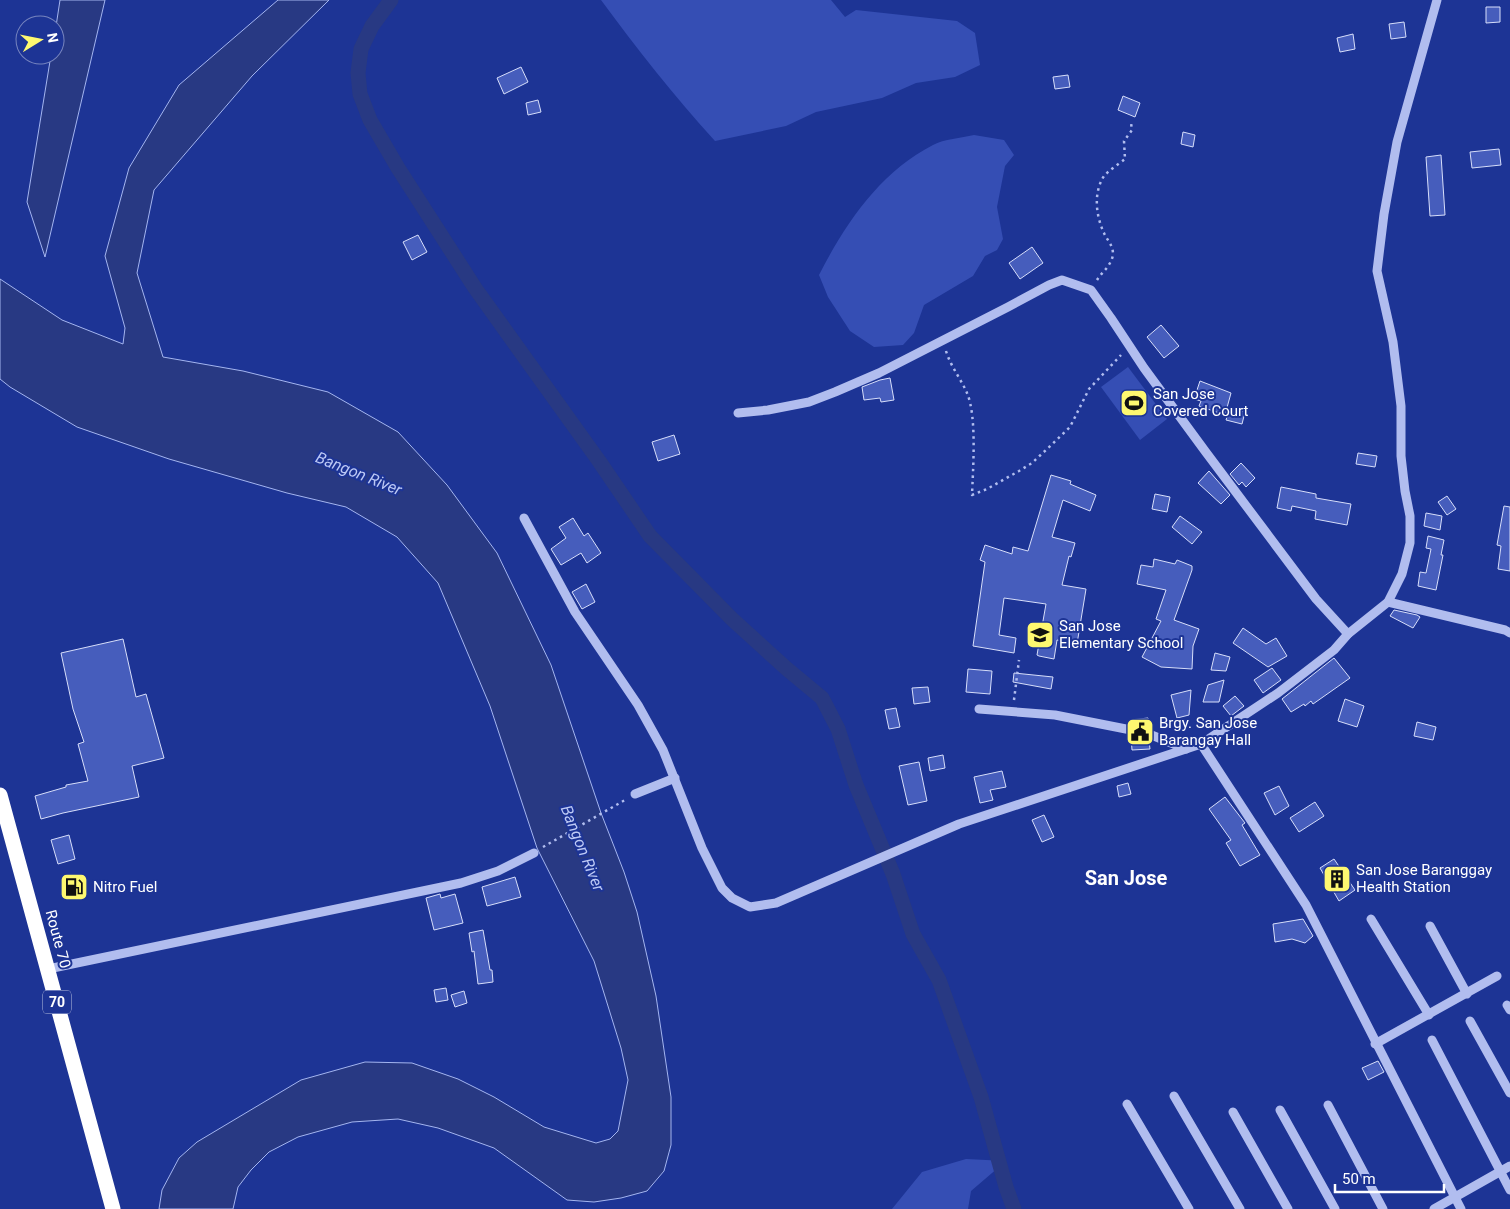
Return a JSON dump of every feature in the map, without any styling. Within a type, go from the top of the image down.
[{"type":"highway","name":"Route 70","points":[[0,795],[113,1209]]},
{"type":"street","points":[[524,518],[575,612],[642,712],[663,750],[711,868],[722,888],[732,898],[750,907],[776,903],[806,892],[959,824],[1200,744],[1317,664],[1334,650],[1348,634],[1388,602],[1402,574],[1410,543],[1410,516],[1401,456],[1401,406],[1393,342],[1377,271],[1384,214],[1397,142],[1437,0]]},
{"type":"street","points":[[738,413],[768,410],[809,402],[836,392],[879,373],[1049,284],[1062,280],[1090,290],[1144,368],[1316,598],[1348,634]]},
{"type":"street","points":[[1388,602],[1505,630],[1510,633]]},
{"type":"street","points":[[979,709],[1055,715],[1131,730]]},
{"type":"street","points":[[1149,734],[1186,749]]},
{"type":"street","points":[[1200,744],[1306,905],[1461,1209]]},
{"type":"street","points":[[635,794],[675,778]]},
{"type":"street","points":[[48,969],[461,883],[498,872],[534,852]]},
{"type":"street","points":[[1371,919],[1429,1015]]},
{"type":"street","points":[[1430,926],[1467,994]]},
{"type":"street","points":[[1376,1044],[1497,976]]},
{"type":"street","points":[[1470,1021],[1510,1094]]},
{"type":"street","points":[[1432,1040],[1510,1190]]},
{"type":"street","points":[[1174,1096],[1240,1209]]},
{"type":"street","points":[[1127,1104],[1188,1209]]},
{"type":"street","points":[[1328,1105],[1383,1209]]},
{"type":"street","points":[[1280,1110],[1335,1209]]},
{"type":"street","points":[[1233,1112],[1288,1209]]},
{"type":"street","points":[[1434,1209],[1510,1166]]},
{"type":"path","points":[[1090,290],[1100,275],[1107,269],[1113,255],[1112,245],[1103,232],[1097,214],[1098,192],[1104,175],[1114,169],[1125,158],[1124,141],[1132,130],[1131,123]]},
{"type":"path","points":[[943,340],[948,358],[967,394],[970,407],[973,463],[972,495],[987,489],[1025,467],[1046,450],[1070,427],[1088,389],[1120,356],[1131,349]]},
{"type":"path","points":[[1013,712],[1019,660]]},
{"type":"path","points":[[534,852],[635,794]]},
{"type":"shaded area","points":[[601,0],[831,0],[845,17],[856,10],[957,21],[975,33],[980,65],[955,77],[916,83],[882,98],[816,112],[786,126],[715,141],[656,72]]},
{"type":"shaded area","points":[[974,135],[1004,140],[1014,155],[1005,166],[997,207],[1003,239],[997,250],[985,256],[973,276],[924,305],[914,333],[903,345],[874,347],[850,331],[828,297],[819,275],[840,237],[866,201],[896,170],[914,156],[937,143]]},
{"type":"shaded area","name":"San Jose Covered Court","points":[[1128,367],[1167,419],[1140,440],[1101,387]]},
{"type":"shaded area","points":[[966,1159],[1006,1161],[971,1191],[968,1209],[892,1209],[922,1172]]},
{"type":"water","points":[[60,0],[105,0],[45,257],[27,202],[49,65],[65,65],[65,15],[58,15]]},
{"type":"water","name":"Bangon River","points":[[278,0],[329,0],[252,76],[154,190],[137,273],[163,357],[243,371],[328,392],[398,432],[447,485],[497,553],[551,665],[637,912],[656,996],[671,1097],[671,1145],[664,1171],[647,1191],[621,1198],[594,1202],[567,1200],[494,1148],[438,1128],[398,1119],[352,1122],[298,1137],[269,1152],[251,1170],[238,1187],[233,1209],[159,1209],[162,1190],[179,1158],[197,1142],[301,1080],[365,1062],[412,1063],[458,1079],[494,1097],[544,1127],[596,1143],[610,1139],[618,1131],[628,1080],[621,1048],[594,961],[537,848],[490,706],[438,583],[397,537],[346,507],[287,493],[169,459],[77,427],[0,379],[0,279],[62,320],[123,344],[125,328],[105,256],[129,168],[179,85]]},
{"type":"building","points":[[1486,7],[1500,7],[1500,22],[1486,23]]},
{"type":"building","points":[[1404,22],[1406,37],[1391,39],[1389,24]]},
{"type":"building","points":[[1353,34],[1355,49],[1340,52],[1337,38]]},
{"type":"building","points":[[521,67],[528,82],[504,94],[497,78]]},
{"type":"building","points":[[1068,75],[1070,87],[1055,89],[1053,77]]},
{"type":"building","points":[[1123,96],[1140,103],[1135,117],[1118,110]]},
{"type":"building","points":[[538,100],[541,112],[528,115],[526,103]]},
{"type":"building","points":[[1183,132],[1195,135],[1193,147],[1181,144]]},
{"type":"building","points":[[1499,149],[1501,165],[1472,168],[1470,152]]},
{"type":"building","points":[[1441,155],[1445,215],[1430,216],[1426,157]]},
{"type":"building","points":[[418,235],[427,252],[412,260],[403,242]]},
{"type":"building","points":[[1032,247],[1043,263],[1020,279],[1009,263]]},
{"type":"building","points":[[1161,325],[1179,346],[1164,358],[1147,337]]},
{"type":"building","points":[[890,378],[894,400],[881,402],[880,398],[864,400],[862,387]]},
{"type":"building","points":[[1200,381],[1231,393],[1225,415],[1199,406],[1201,401],[1194,399]]},
{"type":"building","points":[[1230,407],[1245,412],[1242,424],[1226,420]]},
{"type":"building","points":[[674,435],[680,454],[658,461],[652,442]]},
{"type":"building","points":[[1358,453],[1377,456],[1375,467],[1356,464]]},
{"type":"building","points":[[1241,463],[1255,478],[1246,487],[1242,482],[1239,485],[1230,474]]},
{"type":"building","points":[[1209,471],[1230,495],[1221,504],[1198,483]]},
{"type":"building","points":[[1051,475],[1071,481],[1070,484],[1096,495],[1090,511],[1063,500],[1052,537],[1075,543],[1071,557],[1069,556],[1062,585],[1086,589],[1077,644],[1057,640],[1054,659],[1037,655],[1046,604],[1004,598],[999,635],[1016,638],[1014,653],[973,646],[985,562],[980,560],[985,545],[1012,554],[1013,547],[1028,551]]},
{"type":"building","points":[[1281,487],[1316,494],[1316,498],[1351,504],[1347,525],[1315,519],[1316,511],[1292,506],[1291,511],[1277,508]]},
{"type":"building","points":[[1155,494],[1170,497],[1167,512],[1152,509]]},
{"type":"building","points":[[1447,496],[1456,509],[1447,515],[1438,502]]},
{"type":"building","points":[[1504,506],[1510,507],[1510,571],[1498,569],[1501,546],[1497,545]]},
{"type":"building","points":[[1426,513],[1442,516],[1440,530],[1424,526]]},
{"type":"building","points":[[1180,516],[1202,532],[1192,544],[1172,527]]},
{"type":"building","points":[[573,518],[584,536],[588,533],[601,553],[587,563],[581,553],[561,565],[551,549],[566,538],[559,527]]},
{"type":"building","points":[[1428,536],[1444,540],[1436,590],[1418,586],[1420,572],[1426,573],[1431,549],[1426,548]]},
{"type":"building","points":[[1154,559],[1175,564],[1177,560],[1192,566],[1174,620],[1199,629],[1193,646],[1192,669],[1161,667],[1142,657],[1161,621],[1156,619],[1166,590],[1137,584],[1141,565],[1153,567]]},
{"type":"building","points":[[586,584],[595,602],[582,609],[572,592]]},
{"type":"building","points":[[1394,610],[1420,617],[1413,628],[1390,616]]},
{"type":"building","points":[[1243,628],[1266,644],[1276,638],[1287,656],[1268,667],[1233,643]]},
{"type":"building","points":[[123,639],[136,697],[146,694],[164,758],[132,766],[139,797],[41,819],[35,796],[66,787],[66,785],[88,781],[78,744],[84,742],[73,709],[61,653]]},
{"type":"building","points":[[1215,653],[1230,657],[1226,671],[1211,670]]},
{"type":"building","points":[[1334,658],[1350,678],[1313,704],[1311,701],[1291,712],[1282,699]]},
{"type":"building","points":[[1272,668],[1281,680],[1263,693],[1254,680]]},
{"type":"building","points":[[968,669],[992,671],[990,694],[966,692]]},
{"type":"building","points":[[1014,673],[1053,677],[1051,689],[1013,682]]},
{"type":"building","points":[[1224,680],[1219,702],[1203,702],[1208,685]]},
{"type":"building","points":[[928,687],[930,702],[914,704],[912,688]]},
{"type":"building","points":[[1191,690],[1189,715],[1177,718],[1171,695]]},
{"type":"building","points":[[1235,696],[1244,706],[1231,716],[1223,706]]},
{"type":"building","points":[[1345,699],[1364,706],[1357,727],[1338,721]]},
{"type":"building","points":[[896,708],[900,727],[889,729],[885,710]]},
{"type":"building","name":"Brgy. San Jose Barangay Hall","points":[[1148,718],[1149,728],[1145,729],[1143,734],[1144,738],[1149,741],[1150,749],[1132,750],[1131,736],[1137,731],[1130,720]]},
{"type":"building","points":[[1417,722],[1436,727],[1433,740],[1414,736]]},
{"type":"building","points":[[943,755],[945,768],[930,771],[928,758]]},
{"type":"building","points":[[919,762],[927,801],[908,805],[899,766]]},
{"type":"building","points":[[1002,771],[1006,787],[990,790],[993,800],[980,803],[974,777]]},
{"type":"building","points":[[1128,783],[1131,794],[1119,797],[1117,786]]},
{"type":"building","points":[[1279,786],[1289,806],[1275,815],[1264,793]]},
{"type":"building","points":[[1225,797],[1245,823],[1242,825],[1260,855],[1240,866],[1226,843],[1231,840],[1209,809]]},
{"type":"building","points":[[1315,802],[1324,816],[1299,832],[1290,818]]},
{"type":"building","points":[[1044,815],[1054,837],[1042,842],[1032,820]]},
{"type":"building","points":[[69,835],[75,859],[58,864],[51,840]]},
{"type":"building","name":"San Jose Baranggay Health Station","points":[[1334,859],[1355,890],[1339,901],[1320,868]]},
{"type":"building","points":[[515,877],[521,897],[487,906],[482,887]]},
{"type":"building","points":[[440,894],[441,898],[455,894],[463,923],[434,930],[426,898]]},
{"type":"building","points":[[1303,919],[1313,936],[1305,943],[1292,939],[1275,942],[1273,924]]},
{"type":"building","points":[[483,930],[493,982],[478,984],[474,951],[472,952],[469,933]]},
{"type":"building","points":[[446,988],[448,1000],[436,1002],[434,990]]},
{"type":"building","points":[[464,991],[467,1003],[455,1007],[451,995]]},
{"type":"building","points":[[1378,1061],[1384,1072],[1368,1080],[1362,1068]]},
{"type":"waterway","points":[[391,0],[372,26],[361,49],[358,73],[360,94],[370,120],[398,168],[475,288],[599,461],[650,536],[732,619],[822,698],[838,729],[856,785],[893,874],[913,934],[939,980],[981,1097],[1014,1209]]},
{"type":"tunnel","points":[[1131,730],[1149,734]]},
{"type":"place","name":"San Jose Covered Court","points":[[1134,403]]},
{"type":"place","name":"San Jose Elementary School","points":[[1040,635]]},
{"type":"place","name":"Brgy. San Jose Barangay Hall","points":[[1140,732]]},
{"type":"place","name":"San Jose Baranggay Health Station","points":[[1337,879]]},
{"type":"place","name":"Nitro Fuel","points":[[74,887]]},
{"type":"district","name":"San Jose","points":[[1126,878]]}]
